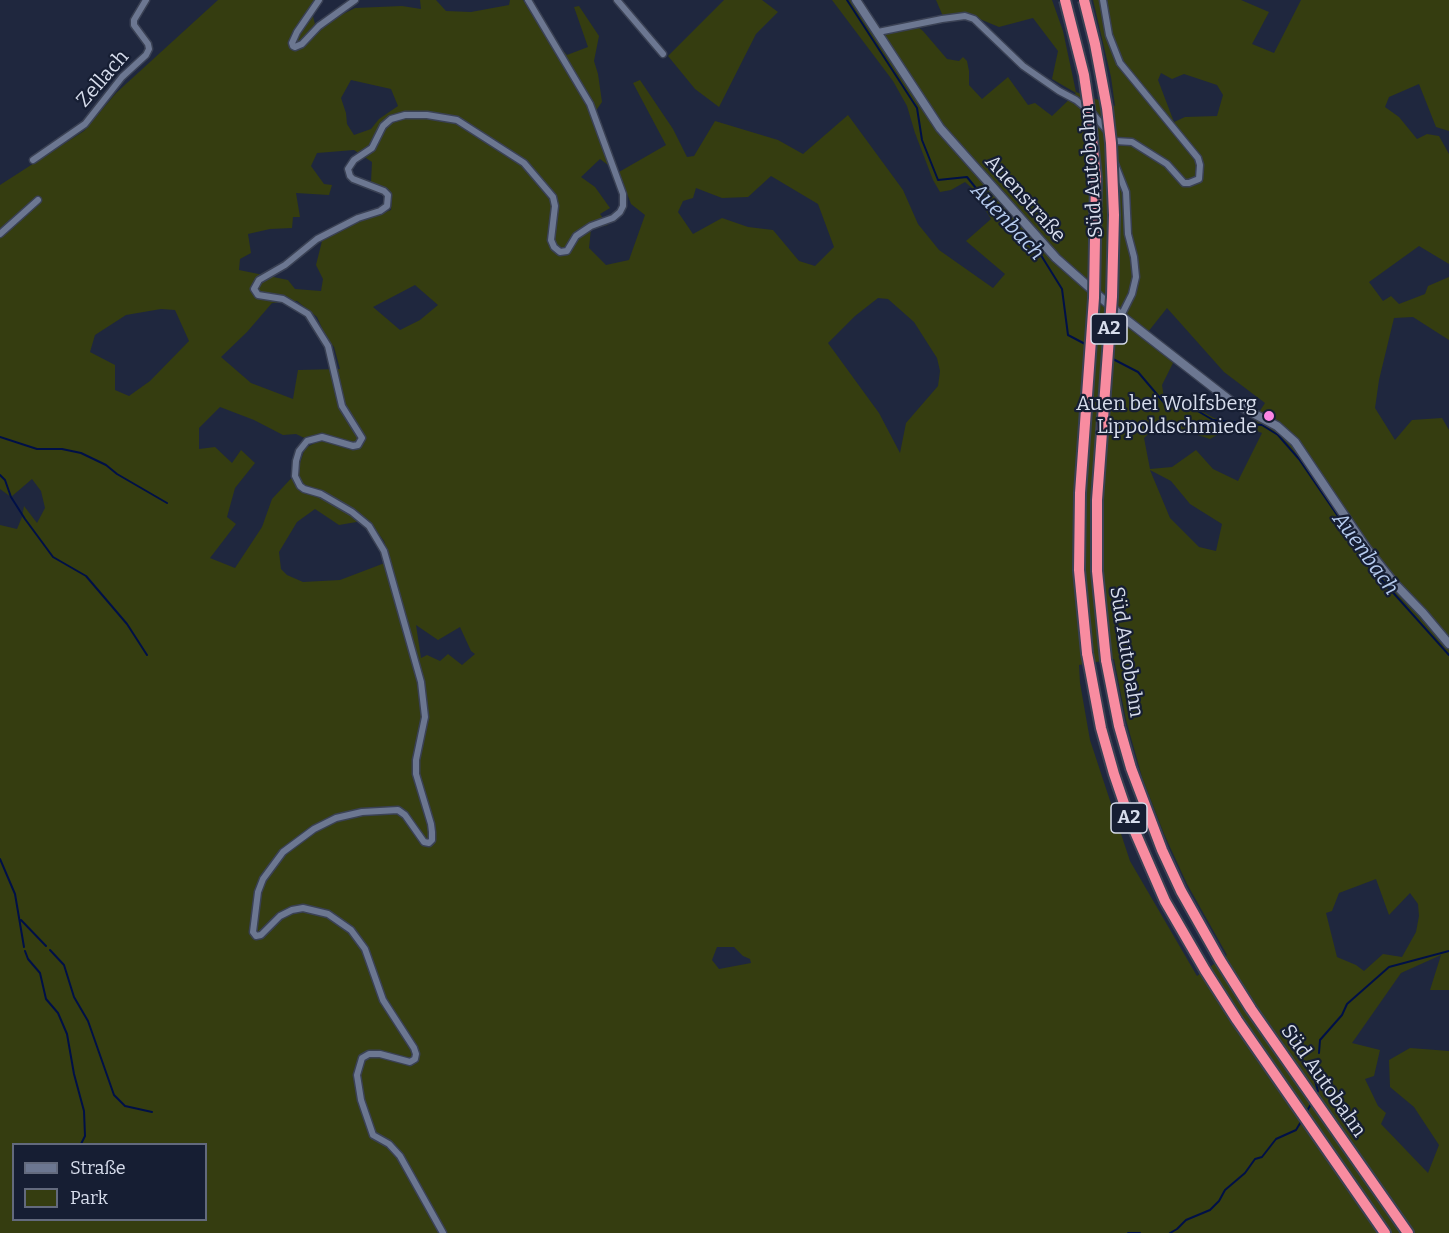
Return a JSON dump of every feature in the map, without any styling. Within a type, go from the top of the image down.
[{"type":"highway","name":"Süd Autobahn","points":[[1065,0],[1084,75],[1096,179],[1094,298],[1080,493],[1079,570],[1087,653],[1101,728],[1113,774],[1129,818],[1166,901],[1205,970],[1267,1065],[1385,1233]]},
{"type":"highway","name":"Süd Autobahn","points":[[1084,0],[1097,54],[1111,142],[1114,215],[1112,297],[1097,500],[1097,571],[1106,660],[1119,726],[1145,808],[1181,891],[1220,960],[1251,1009],[1407,1233]]},
{"type":"street","name":"Zellach","points":[[33,160],[85,124],[122,77],[146,54],[149,49],[148,44],[134,25],[134,20],[146,0]]},
{"type":"street","points":[[319,0],[297,32],[293,46],[302,44],[319,26],[355,0]]},
{"type":"street","points":[[443,1233],[400,1156],[389,1144],[373,1135],[358,1092],[357,1074],[362,1058],[369,1054],[380,1054],[410,1062],[415,1059],[416,1054],[383,1000],[365,949],[351,930],[328,914],[303,908],[280,916],[261,935],[256,936],[253,932],[263,879],[283,852],[314,829],[336,818],[370,810],[398,810],[405,815],[422,840],[429,843],[432,840],[431,824],[416,774],[416,760],[424,717],[421,682],[384,551],[369,526],[352,512],[321,494],[304,489],[295,476],[296,461],[308,441],[322,437],[353,446],[358,445],[362,438],[342,406],[327,346],[308,314],[283,299],[258,295],[254,289],[259,280],[285,265],[317,239],[387,206],[388,195],[384,191],[353,178],[348,169],[354,160],[372,148],[383,126],[391,119],[405,115],[427,114],[457,120],[524,163],[554,196],[551,240],[554,248],[560,252],[567,251],[576,236],[591,226],[618,214],[623,206],[623,194],[590,104],[528,0]]},
{"type":"street","points":[[617,0],[663,54]]},
{"type":"street","name":"Auenstraße","points":[[856,0],[940,128],[1056,258],[1121,316],[1232,402],[1277,426],[1295,442],[1367,549],[1449,644]]},
{"type":"street","points":[[1103,0],[1109,35],[1120,63],[1198,158],[1199,178],[1193,182],[1184,183],[1167,164],[1132,142],[1115,141]]},
{"type":"street","points":[[878,32],[942,19],[965,16],[974,19],[1023,66],[1076,100],[1093,114],[1115,141]]},
{"type":"street","points":[[1115,141],[1112,150],[1113,159],[1126,192],[1128,234],[1136,277],[1132,294],[1121,316]]},
{"type":"street","points":[[0,234],[38,200]]},
{"type":"green space","points":[[218,0],[322,0],[313,16],[317,33],[335,18],[355,8],[402,6],[421,9],[420,0],[436,0],[446,11],[471,12],[509,5],[510,0],[523,0],[533,16],[567,55],[588,47],[574,7],[579,6],[599,36],[594,61],[602,102],[595,112],[616,171],[600,159],[581,177],[595,187],[610,208],[600,214],[608,225],[591,229],[589,248],[606,265],[629,260],[645,215],[631,204],[619,172],[666,145],[633,83],[640,80],[673,129],[687,157],[694,156],[715,121],[778,140],[803,154],[848,115],[903,190],[918,224],[939,250],[993,288],[1005,274],[966,241],[991,219],[972,188],[965,182],[951,190],[940,192],[933,180],[907,106],[893,81],[832,0],[852,0],[877,38],[918,27],[947,59],[959,61],[963,57],[967,61],[969,85],[982,99],[1008,77],[1028,105],[1035,103],[1052,116],[1076,93],[1052,79],[1058,51],[1033,18],[999,27],[970,15],[945,21],[936,0],[1052,0],[1063,31],[1076,92],[1115,106],[1111,77],[1093,0],[1241,0],[1269,12],[1252,44],[1274,53],[1301,0],[1449,0],[1449,131],[1436,127],[1419,84],[1389,97],[1385,107],[1399,117],[1417,139],[1427,134],[1439,136],[1449,154],[1449,264],[1419,246],[1369,282],[1383,301],[1391,296],[1399,304],[1425,294],[1428,286],[1449,277],[1449,340],[1413,317],[1394,318],[1379,380],[1375,408],[1395,440],[1412,420],[1442,418],[1449,430],[1449,990],[1430,990],[1441,955],[1401,973],[1352,1043],[1380,1050],[1374,1076],[1365,1079],[1378,1106],[1386,1113],[1381,1124],[1428,1173],[1439,1145],[1414,1107],[1390,1087],[1389,1060],[1410,1048],[1449,1051],[1449,1233],[0,1233],[0,525],[17,529],[24,506],[37,523],[45,508],[41,491],[32,479],[11,497],[0,489],[0,185],[84,131],[116,93]],"holes":[[[1161,73],[1172,79],[1184,74],[1217,85],[1223,95],[1217,116],[1185,117],[1174,122],[1158,80]],[[351,80],[391,89],[398,106],[379,119],[371,129],[354,135],[347,124],[341,98]],[[354,150],[372,162],[371,182],[384,189],[392,198],[391,210],[356,222],[322,241],[316,265],[323,279],[321,291],[295,289],[288,280],[239,270],[240,259],[251,253],[248,234],[270,229],[292,228],[293,217],[300,217],[296,193],[329,195],[332,185],[324,184],[311,166],[317,153]],[[771,176],[818,204],[834,247],[815,266],[799,261],[773,230],[748,227],[722,218],[693,234],[678,212],[683,201],[693,198],[696,188],[722,198],[748,197]],[[415,285],[438,305],[420,320],[400,330],[373,307]],[[878,298],[888,299],[914,322],[937,358],[940,371],[938,386],[906,423],[900,453],[879,413],[828,343],[855,316]],[[297,301],[317,317],[326,337],[334,347],[340,369],[298,370],[293,399],[251,383],[221,357],[272,303]],[[1167,308],[1224,372],[1265,403],[1254,420],[1252,429],[1262,433],[1238,481],[1213,469],[1196,450],[1172,467],[1150,469],[1144,438],[1160,423],[1210,439],[1224,431],[1221,426],[1226,422],[1198,409],[1173,404],[1164,398],[1162,385],[1174,361],[1144,337]],[[161,309],[175,310],[189,341],[150,381],[129,396],[115,390],[115,365],[90,352],[95,335],[126,315]],[[220,407],[254,420],[283,435],[296,434],[315,443],[305,448],[297,472],[272,499],[262,527],[235,568],[210,558],[236,524],[227,517],[235,488],[255,463],[241,450],[232,463],[215,447],[199,449],[199,428]],[[1150,470],[1171,481],[1190,504],[1222,524],[1216,551],[1199,547],[1170,518]],[[315,509],[339,525],[368,520],[384,541],[390,561],[340,580],[303,582],[287,575],[281,569],[279,552],[297,522]],[[416,625],[438,640],[460,627],[471,651],[475,654],[462,665],[448,654],[440,661],[427,655],[421,658]],[[1114,659],[1126,720],[1142,777],[1164,834],[1187,884],[1227,955],[1197,976],[1130,861],[1090,740],[1079,665]],[[1376,879],[1389,915],[1410,893],[1418,904],[1419,916],[1416,932],[1402,957],[1383,954],[1364,971],[1337,957],[1326,913],[1332,911],[1339,893]],[[717,947],[734,947],[750,959],[751,963],[719,969],[712,960]]]},
{"type":"green space","points":[[724,0],[762,0],[778,12],[756,34],[719,107],[695,89],[668,56]]},
{"type":"waterway","name":"Auenbach","points":[[847,0],[917,108],[922,140],[938,180],[967,177],[1004,223],[1039,252],[1062,289],[1068,335],[1087,345]]},
{"type":"waterway","name":"Auenbach","points":[[1111,358],[1138,372],[1166,405],[1196,410],[1213,420],[1262,425],[1278,435],[1299,459],[1380,578],[1449,655]]},
{"type":"waterway","points":[[0,437],[37,449],[62,449],[81,453],[106,465],[117,474],[167,503]]},
{"type":"waterway","points":[[0,475],[5,480],[11,497],[25,519],[53,557],[86,576],[127,624],[147,655]]},
{"type":"waterway","points":[[0,859],[15,894],[24,947]]},
{"type":"waterway","points":[[21,920],[46,946]]},
{"type":"waterway","points":[[50,950],[64,965],[74,997],[88,1021],[114,1095],[125,1106],[152,1112]]},
{"type":"waterway","points":[[25,951],[28,959],[40,973],[46,999],[58,1013],[67,1034],[84,1111],[85,1136],[82,1143]]},
{"type":"waterway","points":[[1319,1053],[1320,1040],[1342,1015],[1347,1004],[1389,967],[1449,951]]},
{"type":"waterway","points":[[1315,1061],[1313,1074],[1318,1091],[1316,1094]]},
{"type":"waterway","points":[[1306,1113],[1312,1102]]},
{"type":"waterway","points":[[1170,1233],[1186,1220],[1210,1210],[1225,1190],[1245,1173],[1255,1159],[1262,1157],[1276,1139],[1296,1130],[1302,1120]]},
{"type":"waterway","points":[[1128,1233],[1140,1233]]},
{"type":"place","name":"Auen bei Wolfsberg Lippoldschmiede","points":[[1269,416]]}]
